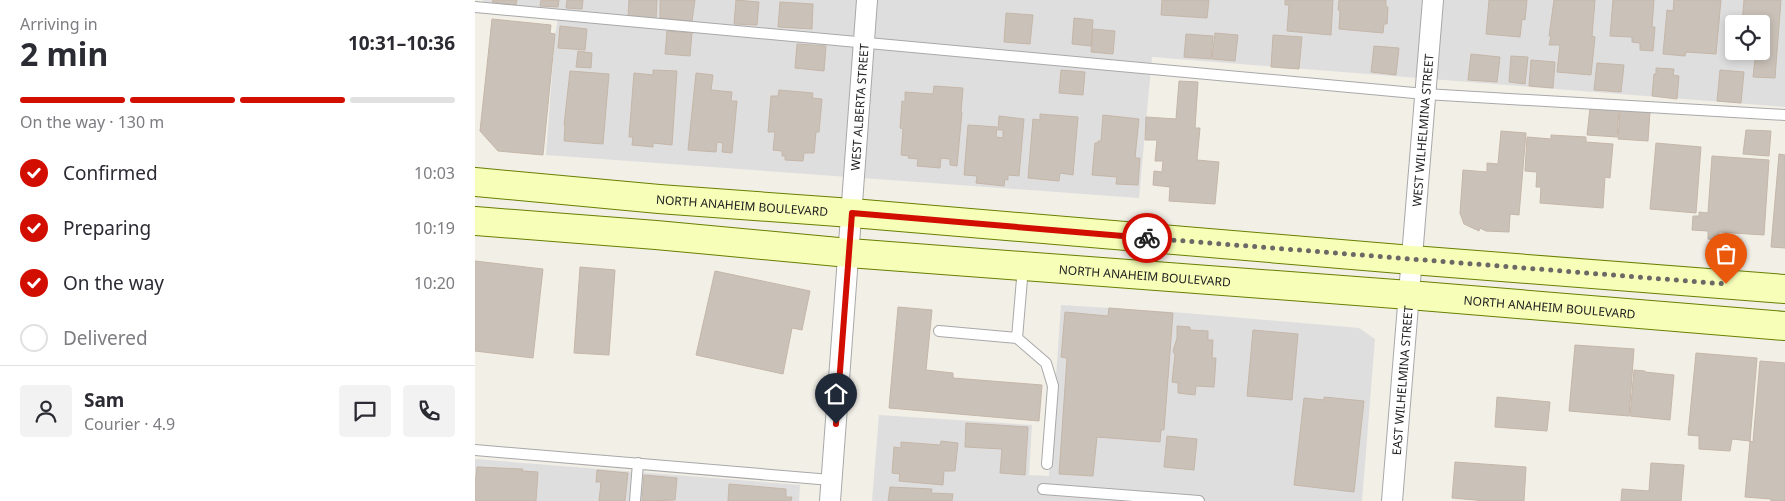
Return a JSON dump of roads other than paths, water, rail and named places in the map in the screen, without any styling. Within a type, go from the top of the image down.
[{"type":"main road","name":"NORTH ANAHEIM BOULEVARD","points":[[475,182],[659,199],[1785,289]]},
{"type":"main road","name":"NORTH ANAHEIM BOULEVARD","points":[[475,221],[849,253],[1785,326]]},
{"type":"street","name":"WEST ALBERTA STREET","points":[[830,501],[867,0]]},
{"type":"street","name":"WEST WILHELMINA STREET","points":[[1412,260],[1433,0]]},
{"type":"street","name":"EAST WILHELMINA STREET","points":[[1392,501],[1412,260]]},
{"type":"lane","points":[[475,7],[1425,94],[1785,115]]},
{"type":"lane","points":[[1017,338],[1023,266]]},
{"type":"lane","points":[[939,331],[1017,338],[1046,363],[1053,386],[1047,464]]},
{"type":"lane","points":[[475,450],[831,480]]},
{"type":"lane","points":[[635,501],[638,463]]},
{"type":"lane","points":[[1043,489],[1199,501]]}]
